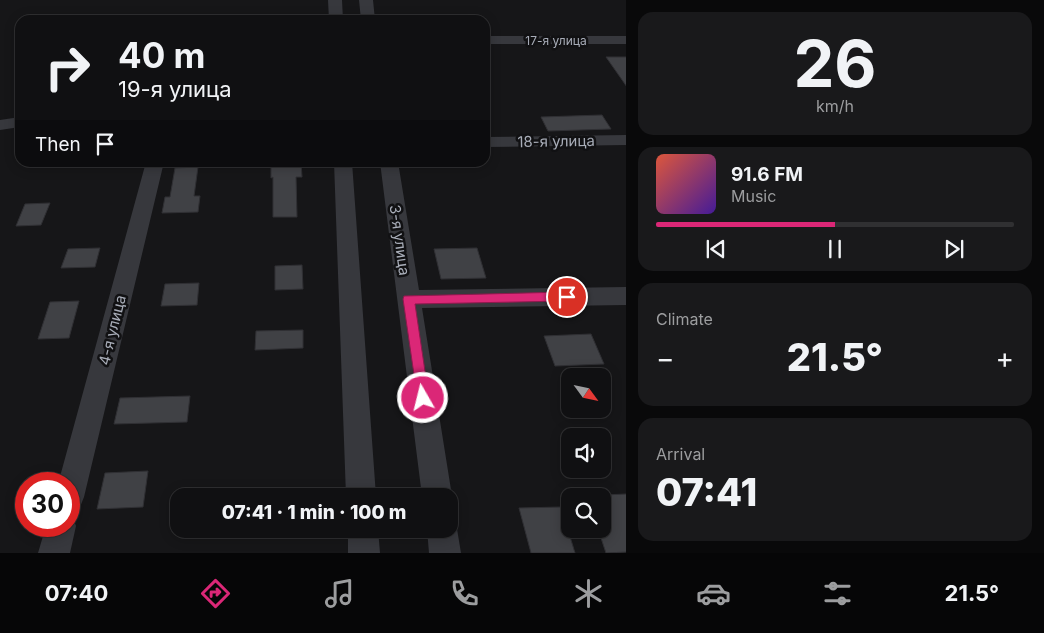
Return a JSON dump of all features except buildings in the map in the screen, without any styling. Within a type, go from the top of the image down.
[{"type":"street","points":[[335,0],[336,15]]},
{"type":"street","points":[[366,0],[368,15]]},
{"type":"street","name":"17-я улица","points":[[490,40],[626,40]]},
{"type":"street","points":[[0,125],[15,123]]},
{"type":"street","name":"18-я улица","points":[[490,142],[626,140]]},
{"type":"street","name":"4-я улица","points":[[75,472],[154,167]]},
{"type":"street","points":[[343,167],[361,488]]},
{"type":"street","name":"3-я улица","points":[[390,167],[436,488]]},
{"type":"street","points":[[408,299],[626,296]]},
{"type":"street","points":[[54,553],[58,537]]},
{"type":"street","points":[[363,538],[364,553]]},
{"type":"street","points":[[443,538],[445,553]]},
{"type":"route","points":[[423,398],[408,299],[567,297]]}]
